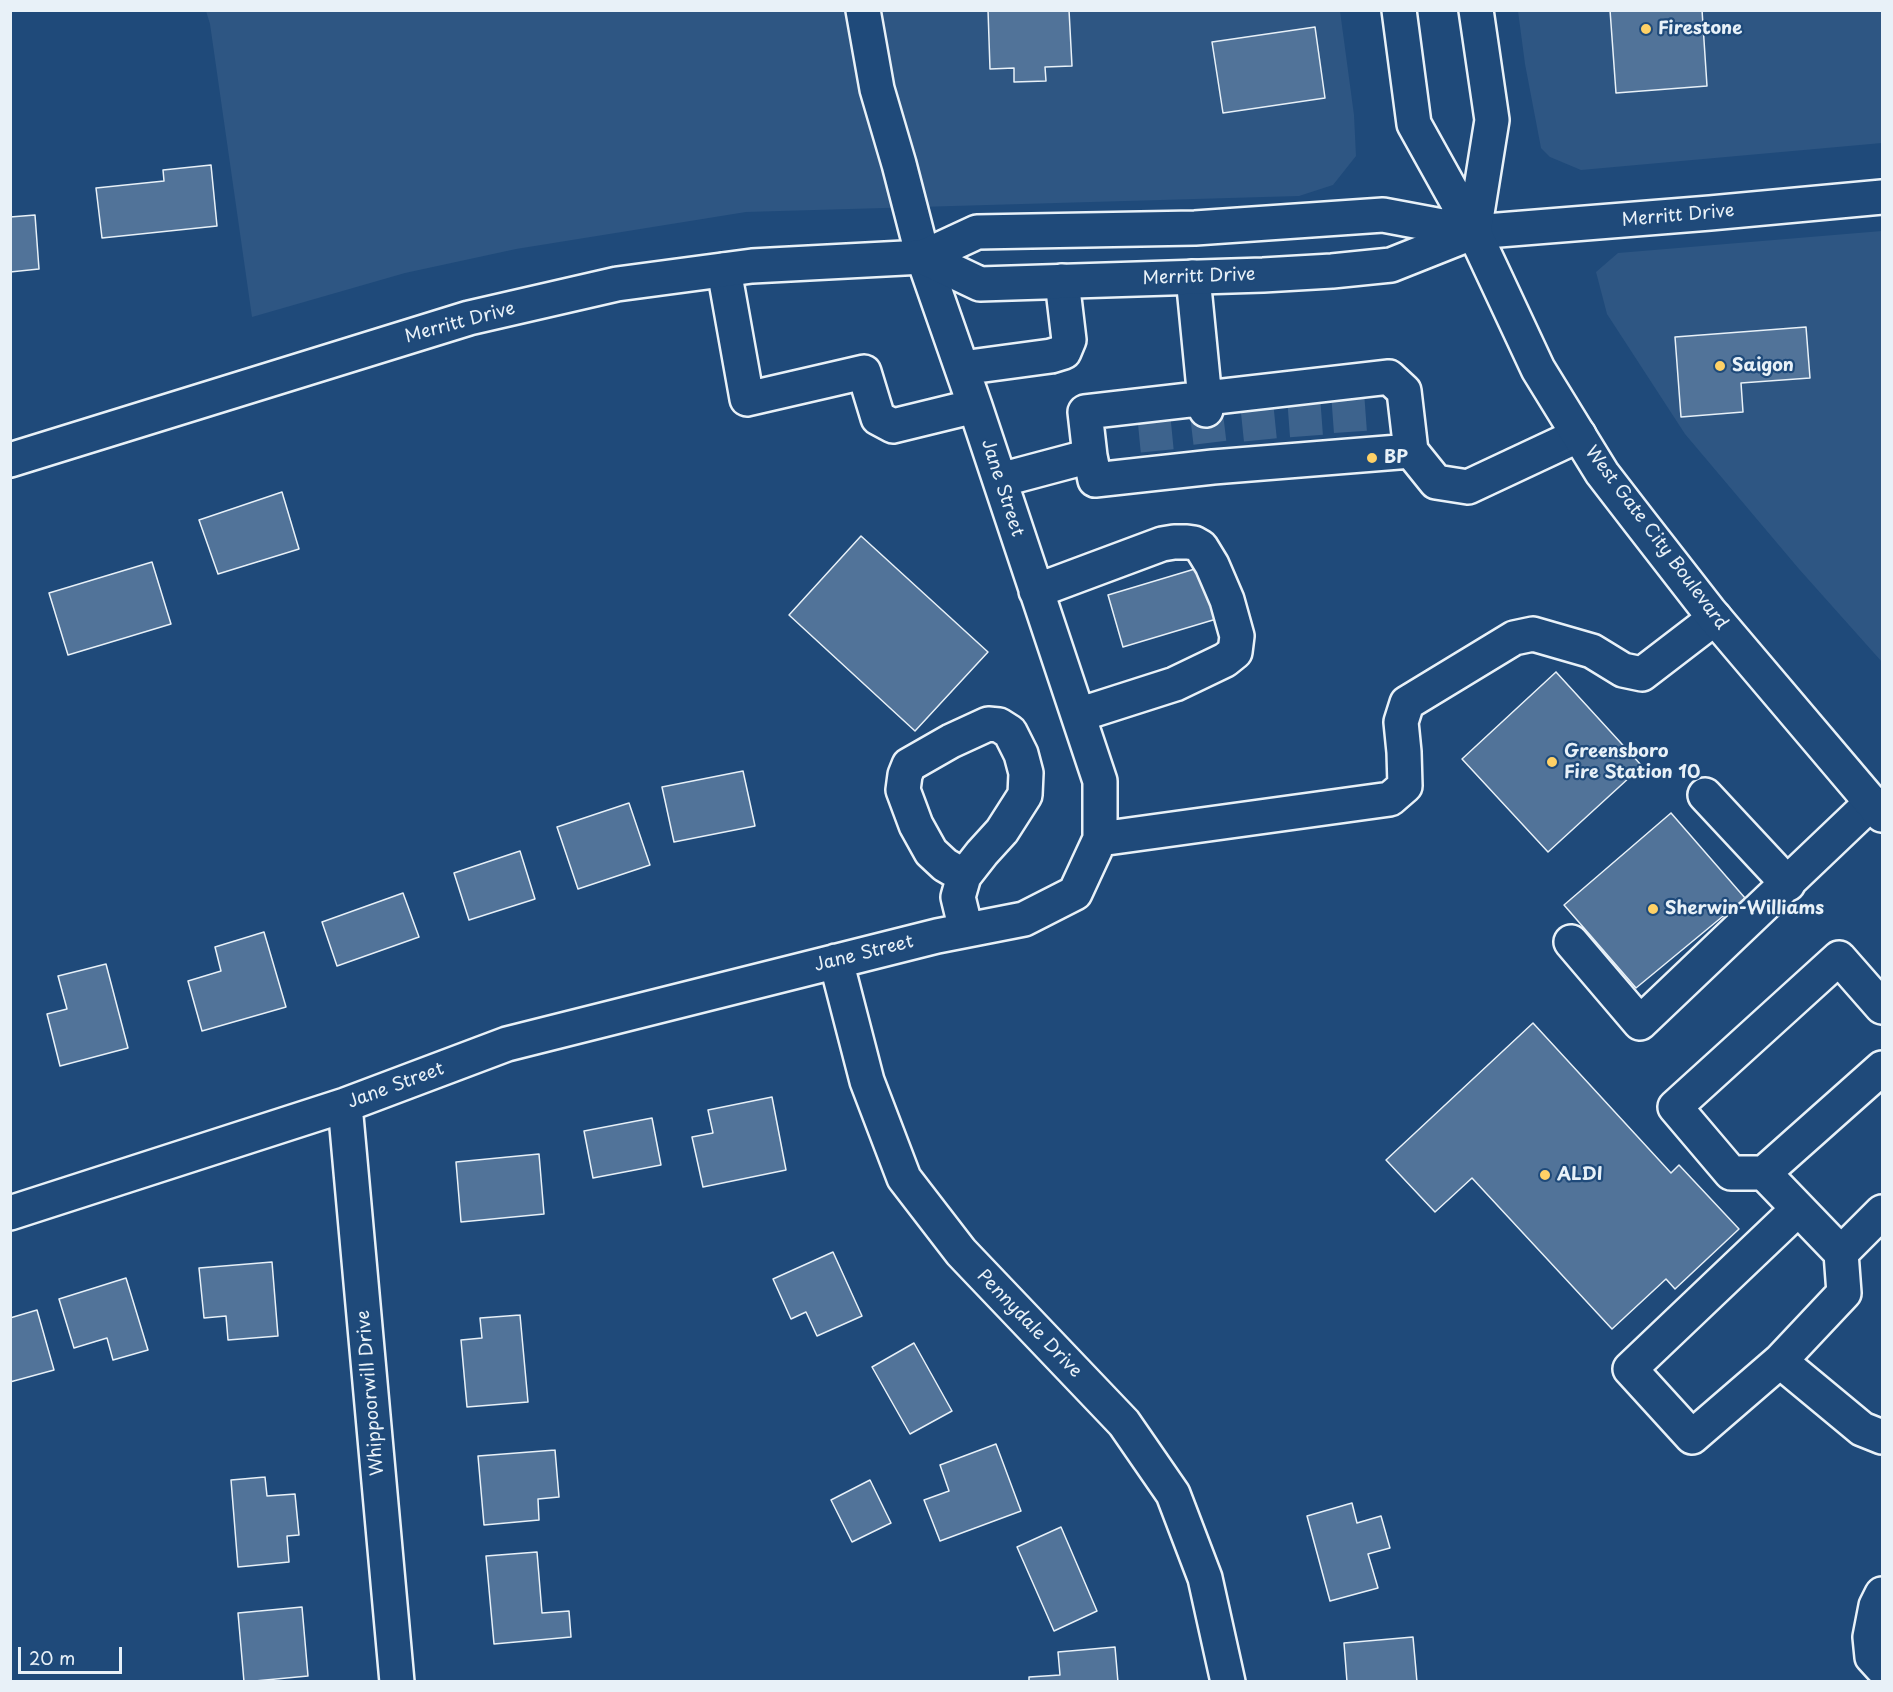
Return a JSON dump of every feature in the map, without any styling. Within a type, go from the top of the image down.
[{"type":"street","name":"Jane Street","points":[[10,1213],[345,1105],[507,1044],[836,961],[966,930],[1024,919],[1075,893],[1100,839],[1100,781],[923,257],[877,89],[863,10]]},
{"type":"street","name":"West Gate City Boulevard","points":[[1399,10],[1414,124],[1474,232],[1538,369],[1604,476],[1715,618],[1877,809]]},
{"type":"street","points":[[1474,232],[1492,120],[1476,10]]},
{"type":"street","name":"Merritt Drive","points":[[10,460],[470,318],[617,284],[752,266],[923,257],[977,232],[1195,228],[1383,215],[1474,232],[1710,213],[1882,196]]},
{"type":"street","name":"Merritt Drive","points":[[923,257],[980,284],[1332,271],[1391,265],[1474,232]]},
{"type":"street","points":[[724,270],[747,399],[864,372],[878,418],[893,426],[975,406]]},
{"type":"street","points":[[1193,277],[1205,404]]},
{"type":"street","points":[[962,368],[1051,356],[1064,352],[1069,340],[1062,281]]},
{"type":"street","points":[[1412,451],[1352,448],[1262,455],[1159,466],[1095,480],[1085,412],[1153,411],[1347,390],[1389,377],[1404,391],[1412,451],[1436,482],[1468,487],[1579,435]]},
{"type":"street","points":[[1000,480],[1090,456]]},
{"type":"street","points":[[1036,591],[1162,544],[1187,542],[1201,547],[1212,565],[1227,600],[1237,636],[1235,652],[1226,660],[1174,684],[1078,715]]},
{"type":"street","points":[[1100,839],[1390,799],[1405,786],[1401,722],[1407,703],[1514,638],[1533,634],[1592,651],[1623,670],[1642,674],[1715,618]]},
{"type":"street","points":[[964,876],[945,865],[931,852],[916,825],[903,790],[905,775],[909,765],[951,741],[988,724],[999,725],[1010,732],[1021,754],[1026,773],[1025,795],[1002,831],[981,853],[964,876],[958,897],[966,930]]},
{"type":"street","points":[[1705,795],[1788,884]]},
{"type":"street","points":[[1571,942],[1640,1023],[1788,884],[1877,809]]},
{"type":"street","points":[[1882,1007],[1839,958],[1675,1107],[1731,1173],[1764,1173],[1882,1068]]},
{"type":"street","name":"Pennydale Drive","points":[[836,961],[867,1081],[904,1178],[961,1252],[1124,1423],[1173,1494],[1205,1578],[1228,1682]]},
{"type":"street","name":"Whippoorwill Drive","points":[[345,1105],[397,1682]]},
{"type":"street","points":[[1764,1173],[1841,1253],[1844,1293],[1780,1361],[1692,1437],[1630,1369],[1798,1209]]},
{"type":"street","points":[[1841,1253],[1882,1212]]},
{"type":"street","points":[[1780,1361],[1862,1429],[1882,1437]]},
{"type":"street","points":[[1882,1594],[1876,1606],[1870,1637],[1872,1657],[1882,1668]]},
{"type":"shaded area","points":[[206,11],[1340,11],[1354,115],[1356,156],[1333,185],[1299,196],[746,212],[516,249],[405,273],[252,317],[210,24]]},
{"type":"shaded area","points":[[1518,11],[1882,11],[1882,143],[1581,170],[1550,157],[1541,148],[1525,64]]},
{"type":"shaded area","points":[[1882,231],[1882,662],[1799,569],[1685,434],[1607,314],[1596,272],[1618,253]]},
{"type":"building","points":[[988,10],[1069,10],[1072,66],[1045,67],[1046,81],[1014,82],[1014,68],[990,69]]},
{"type":"building","points":[[1610,10],[1702,10],[1707,86],[1616,93]]},
{"type":"building","points":[[1315,27],[1325,98],[1223,113],[1212,42]]},
{"type":"building","points":[[211,165],[217,226],[102,238],[96,188],[164,181],[163,170]]},
{"type":"building","points":[[35,215],[39,269],[10,272],[10,217]]},
{"type":"building","points":[[1806,327],[1810,378],[1741,383],[1743,412],[1681,417],[1675,337]]},
{"type":"building","points":[[282,492],[299,549],[218,574],[199,520]]},
{"type":"building","points":[[861,536],[988,652],[915,731],[789,615]]},
{"type":"building","points":[[152,562],[171,624],[68,655],[49,593]]},
{"type":"building","points":[[1208,565],[1223,617],[1123,647],[1108,595]]},
{"type":"building","name":"Greensboro Fire Station 10","points":[[1556,672],[1642,766],[1548,852],[1462,759]]},
{"type":"building","points":[[743,771],[755,826],[674,842],[662,787]]},
{"type":"building","points":[[629,803],[650,865],[578,889],[557,827]]},
{"type":"building","points":[[1671,813],[1745,898],[1636,988],[1564,905]]},
{"type":"building","points":[[520,851],[535,899],[469,920],[454,873]]},
{"type":"building","points":[[403,893],[419,937],[337,966],[322,922]]},
{"type":"building","points":[[264,932],[286,1007],[202,1031],[188,981],[221,971],[215,947]]},
{"type":"building","points":[[106,964],[128,1048],[60,1066],[47,1014],[67,1009],[58,976]]},
{"type":"building","name":"ALDI","points":[[1533,1023],[1671,1173],[1679,1165],[1739,1229],[1675,1289],[1666,1279],[1612,1329],[1472,1178],[1435,1212],[1386,1160]]},
{"type":"building","points":[[772,1097],[786,1170],[703,1187],[692,1137],[713,1133],[708,1110]]},
{"type":"building","points":[[652,1118],[661,1165],[593,1178],[584,1131]]},
{"type":"building","points":[[539,1154],[544,1214],[461,1222],[456,1162]]},
{"type":"building","points":[[833,1252],[862,1316],[817,1336],[806,1312],[791,1319],[773,1279]]},
{"type":"building","points":[[272,1262],[278,1336],[228,1340],[226,1316],[204,1318],[199,1268]]},
{"type":"building","points":[[126,1278],[148,1350],[113,1360],[107,1338],[74,1348],[59,1299]]},
{"type":"building","points":[[37,1310],[54,1370],[10,1382],[10,1318]]},
{"type":"building","points":[[520,1315],[528,1402],[467,1407],[461,1340],[482,1338],[480,1318]]},
{"type":"building","points":[[914,1343],[952,1411],[910,1434],[872,1367]]},
{"type":"building","points":[[996,1444],[1021,1511],[940,1541],[924,1500],[949,1491],[940,1465]]},
{"type":"building","points":[[555,1450],[559,1497],[538,1499],[539,1520],[484,1525],[478,1456]]},
{"type":"building","points":[[265,1477],[267,1496],[295,1494],[299,1535],[287,1536],[289,1562],[238,1567],[231,1480]]},
{"type":"building","points":[[870,1480],[891,1523],[852,1542],[831,1500]]},
{"type":"building","points":[[1352,1503],[1357,1523],[1381,1516],[1390,1548],[1368,1554],[1378,1588],[1330,1601],[1307,1516]]},
{"type":"building","points":[[1061,1527],[1097,1611],[1054,1631],[1017,1547]]},
{"type":"building","points":[[537,1552],[542,1613],[569,1611],[571,1637],[494,1644],[486,1556]]},
{"type":"building","points":[[302,1607],[308,1676],[244,1682],[238,1613]]},
{"type":"building","points":[[1413,1637],[1417,1682],[1347,1682],[1344,1643]]},
{"type":"building","points":[[1115,1647],[1118,1682],[1029,1682],[1029,1677],[1060,1675],[1058,1652]]},
{"type":"tunnel","points":[[1348,399],[1351,440]]},
{"type":"tunnel","points":[[1304,403],[1307,443]]},
{"type":"tunnel","points":[[1257,407],[1261,446]]},
{"type":"tunnel","points":[[1206,410],[1211,452]]},
{"type":"tunnel","points":[[1154,418],[1158,459]]},
{"type":"place","name":"Firestone","points":[[1646,29]]},
{"type":"place","name":"Saigon","points":[[1720,366]]},
{"type":"place","name":"BP","points":[[1372,458]]},
{"type":"place","name":"Greensboro Fire Station 10","points":[[1552,762]]},
{"type":"place","name":"Sherwin-Williams","points":[[1653,909]]},
{"type":"place","name":"ALDI","points":[[1545,1175]]}]
